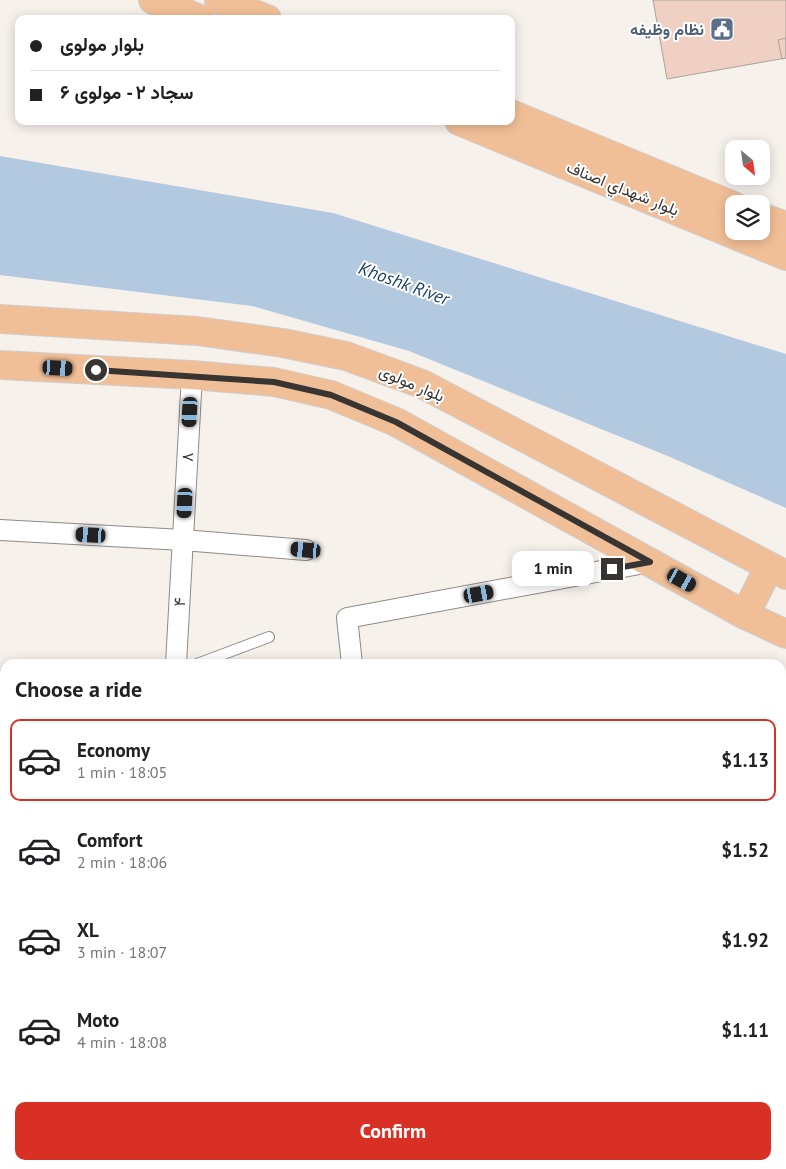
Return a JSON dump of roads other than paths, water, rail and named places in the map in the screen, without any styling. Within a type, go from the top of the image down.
[{"type":"main road","points":[[153,0],[190,15]]},
{"type":"main road","points":[[219,0],[257,15]]},
{"type":"main road","name":"بلوار شهداي اصناف","points":[[515,116],[725,202]]},
{"type":"main road","name":"بلوار شهداي اصناف","points":[[469,125],[786,256]]},
{"type":"main road","points":[[770,220],[786,226]]},
{"type":"main road","name":"بلوار مولوی","points":[[0,319],[197,331],[283,343],[346,356],[422,384],[777,571]]},
{"type":"main road","points":[[0,365],[192,375],[274,382],[331,395],[396,422],[745,615],[786,634]]},
{"type":"main road","points":[[745,615],[777,571]]},
{"type":"street","name":"۸","points":[[183,540],[192,375]]},
{"type":"street","points":[[0,530],[183,540],[306,550]]},
{"type":"street","name":"۴","points":[[176,659],[183,540]]},
{"type":"street","points":[[351,659],[347,618],[650,562]]},
{"type":"lane","points":[[211,659],[270,638]]},
{"type":"water","name":"Khoshk River","points":[[0,156],[333,213],[786,354],[786,508],[670,457],[409,351],[252,306],[0,275]]},
{"type":"place","name":"نظام وظیفه","points":[[722,29]]}]
